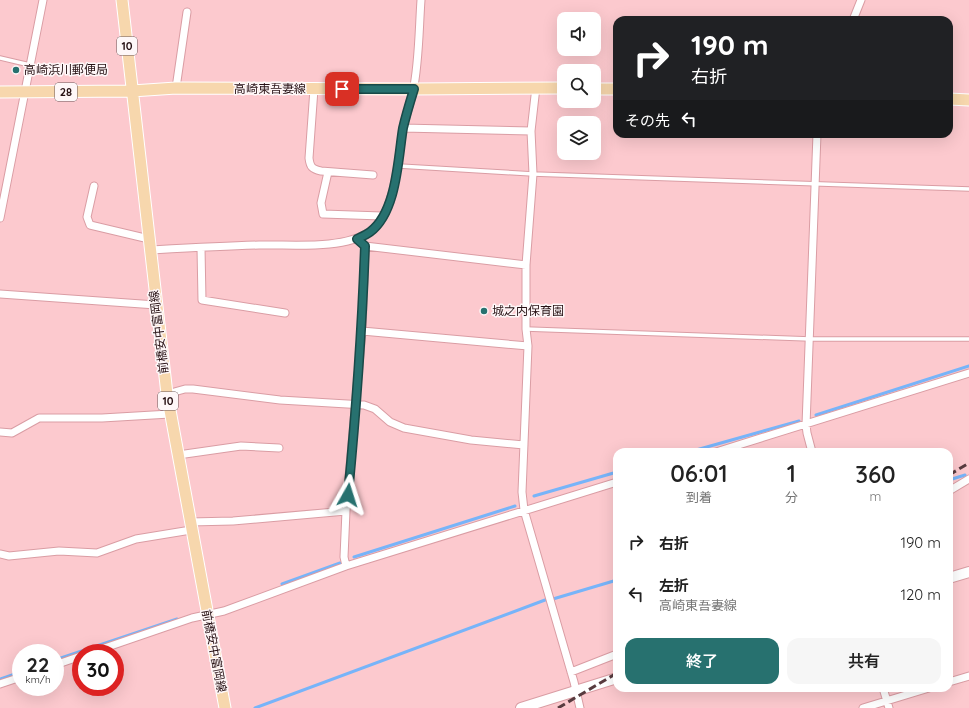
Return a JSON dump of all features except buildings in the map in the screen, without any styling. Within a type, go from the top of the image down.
[{"type":"main road","name":"前橋安中富岡線","points":[[122,0],[167,394],[225,708]]},
{"type":"main road","name":"高崎東吾妻線","points":[[0,92],[132,91],[176,88],[557,88]]},
{"type":"main road","points":[[601,89],[613,89]]},
{"type":"main road","points":[[953,99],[969,100]]},
{"type":"street","points":[[0,218],[43,0]]},
{"type":"street","points":[[94,186],[87,217],[90,225],[150,245],[201,248],[292,246],[357,239],[371,232],[380,222],[391,198],[399,166],[403,128],[414,89],[421,0]]},
{"type":"street","points":[[855,16],[861,0]]},
{"type":"street","points":[[176,88],[187,12]]},
{"type":"street","points":[[536,87],[531,131],[533,174],[526,265],[526,329],[528,346],[522,492],[524,510],[580,708]]},
{"type":"street","points":[[314,89],[309,158],[310,166],[313,169],[328,172],[373,175]]},
{"type":"street","points":[[403,128],[531,131]]},
{"type":"street","points":[[811,448],[806,425],[817,138]]},
{"type":"street","points":[[328,172],[322,203],[323,214],[382,216]]},
{"type":"street","points":[[357,239],[365,246],[526,265]]},
{"type":"street","points":[[346,566],[344,557],[346,511],[357,404],[362,331],[365,246]]},
{"type":"street","points":[[201,248],[202,300],[285,313]]},
{"type":"street","points":[[0,294],[156,305]]},
{"type":"street","points":[[362,331],[528,346]]},
{"type":"street","points":[[729,448],[969,373]]},
{"type":"street","points":[[167,394],[185,389],[193,389],[280,400],[357,404],[375,409],[390,422],[404,428],[471,440],[524,445]]},
{"type":"street","points":[[0,432],[12,433],[39,418],[102,418],[170,414]]},
{"type":"street","points":[[178,455],[241,446],[280,448]]},
{"type":"street","points":[[953,489],[969,479]]},
{"type":"street","points":[[116,644],[192,618],[224,612],[346,566],[613,483]]},
{"type":"street","points":[[0,554],[9,556],[59,551],[97,553],[136,539],[191,526],[346,511]]},
{"type":"street","points":[[953,577],[969,572]]},
{"type":"street","points":[[571,672],[613,656]]},
{"type":"street","points":[[953,681],[969,676]]},
{"type":"street","points":[[521,708],[613,679]]},
{"type":"street","points":[[0,684],[12,680]]},
{"type":"street","points":[[884,692],[888,705]]},
{"type":"street","points":[[863,708],[888,705],[919,692]]},
{"type":"lane","points":[[0,58],[30,65]]},
{"type":"lane","points":[[399,166],[533,174],[969,189]]},
{"type":"lane","points":[[526,329],[810,339],[969,339]]},
{"type":"waterway","points":[[816,415],[969,366]]},
{"type":"waterway","points":[[703,448],[799,421]]},
{"type":"waterway","points":[[534,496],[613,473]]},
{"type":"waterway","points":[[953,479],[965,475]]},
{"type":"waterway","points":[[354,557],[515,506]]},
{"type":"waterway","points":[[282,584],[340,563]]},
{"type":"waterway","points":[[553,599],[613,581]]},
{"type":"waterway","points":[[255,708],[545,600]]},
{"type":"waterway","points":[[64,657],[177,619]]},
{"type":"waterway","points":[[0,679],[12,675]]},
{"type":"railway","points":[[953,473],[969,463]]},
{"type":"railway","points":[[558,708],[613,675]]},
{"type":"place","name":"高崎浜川郵便局","points":[[16,70]]},
{"type":"place","name":"城之内保育園","points":[[484,311]]},
{"type":"route","points":[[342,89],[414,89],[403,128],[399,166],[391,198],[380,222],[371,232],[357,239],[365,246],[364,275],[357,404],[348,495]]}]
